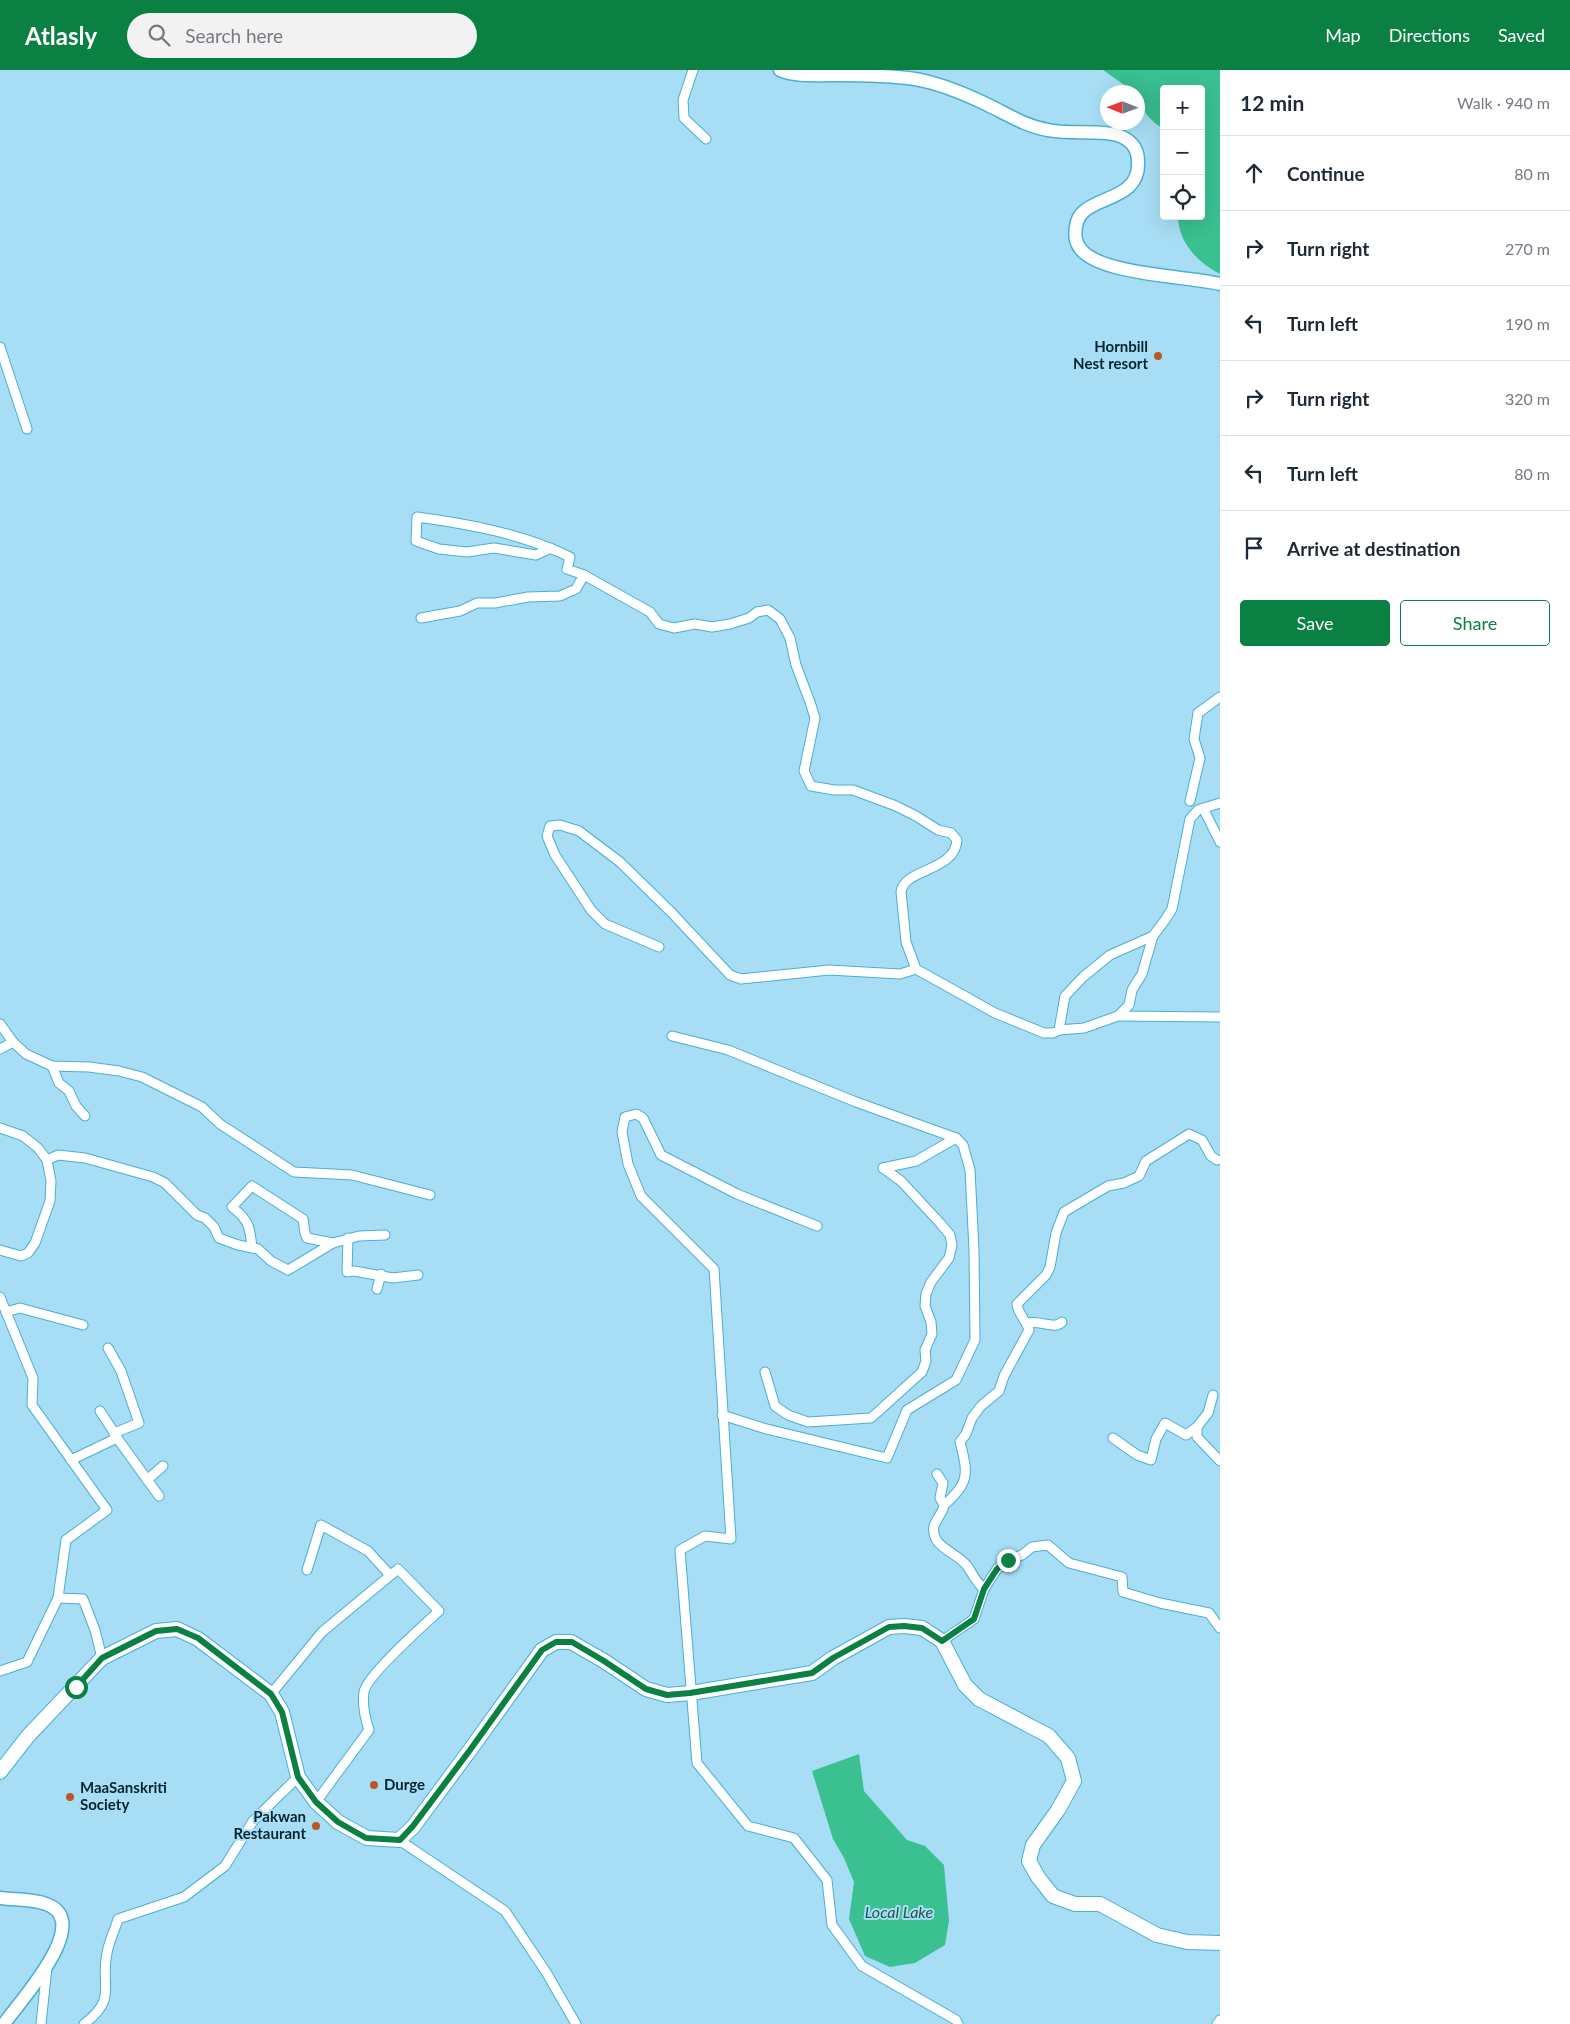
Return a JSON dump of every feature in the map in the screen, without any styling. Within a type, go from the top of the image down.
[{"type":"main road","points":[[780,70],[807,76],[869,76],[915,79],[942,86],[987,104],[1010,117],[1040,129],[1058,132],[1103,133],[1120,136],[1132,144],[1136,151],[1138,166],[1136,176],[1132,184],[1119,195],[1088,208],[1079,216],[1075,234],[1078,245],[1090,258],[1107,265],[1176,278],[1200,279],[1220,284]]},
{"type":"main road","points":[[0,1772],[28,1736],[102,1658],[156,1631],[177,1629],[198,1638],[271,1694],[282,1712],[298,1777],[316,1802],[338,1822],[366,1838],[400,1840],[413,1826],[470,1750],[542,1650],[556,1642],[572,1642],[646,1689],[667,1695],[812,1673],[833,1658],[889,1627],[922,1628],[942,1641],[965,1685],[979,1699],[1049,1736],[1068,1758],[1074,1780],[1058,1810],[1032,1846],[1029,1861],[1038,1877],[1053,1896],[1075,1904],[1100,1904],[1157,1934],[1187,1942],[1220,1943]]},
{"type":"main road","points":[[0,1898],[47,1904],[57,1912],[62,1924],[62,1938],[48,1964],[4,2024]]},
{"type":"street","points":[[693,70],[683,100],[684,118],[706,139]]},
{"type":"street","points":[[0,347],[27,429]]},
{"type":"street","points":[[551,548],[536,555],[494,548],[466,552],[439,549],[416,541],[417,516],[464,524],[551,548],[570,557],[567,569],[584,575],[650,612],[659,624],[674,628],[696,624],[712,627],[730,624],[749,618],[757,612],[768,610],[780,619],[790,638],[796,665],[815,718],[804,772],[811,786],[834,790],[853,790],[916,816],[938,830],[952,833],[957,840],[956,848],[946,859],[935,867],[907,880],[902,886],[906,942],[916,969],[995,1013],[1044,1033],[1084,1028],[1118,1016],[1220,1017]]},
{"type":"street","points":[[421,618],[460,611],[477,603],[495,603],[528,597],[560,596],[576,589],[584,575]]},
{"type":"street","points":[[1190,801],[1200,758],[1194,739],[1198,713],[1220,696]]},
{"type":"street","points":[[1118,1016],[1129,1005],[1132,990],[1142,974],[1153,936],[1172,909],[1190,819],[1198,810],[1220,802]]},
{"type":"street","points":[[1203,808],[1220,842]]},
{"type":"street","points":[[659,947],[605,924],[591,910],[555,855],[547,836],[550,826],[560,825],[579,831],[620,862],[672,913],[730,975],[741,979],[829,970],[900,974],[916,969]]},
{"type":"street","points":[[1059,1030],[1065,996],[1083,976],[1110,955],[1153,936]]},
{"type":"street","points":[[0,1024],[13,1042],[26,1054],[52,1066],[89,1067],[120,1071],[142,1077],[202,1107],[220,1124],[294,1172],[352,1175],[430,1195]]},
{"type":"street","points":[[672,1036],[728,1050],[856,1102],[956,1138],[963,1145],[970,1170],[974,1250],[975,1340],[956,1380],[907,1410],[887,1458],[763,1428],[722,1415]]},
{"type":"street","points":[[0,1049],[13,1042]]},
{"type":"street","points":[[52,1066],[59,1083],[69,1091],[76,1106],[84,1116]]},
{"type":"street","points":[[817,1226],[737,1194],[661,1155],[642,1118],[636,1114],[625,1117],[622,1132],[628,1164],[641,1196],[714,1269],[731,1539],[705,1536],[680,1550],[697,1763],[748,1826],[794,1838],[827,1880],[832,1925],[862,1966],[956,2020],[958,2024]]},
{"type":"street","points":[[0,1128],[23,1136],[38,1148],[47,1160],[51,1181],[50,1201],[35,1243],[28,1253],[21,1256],[0,1250]]},
{"type":"street","points":[[984,1589],[977,1583],[967,1566],[934,1537],[934,1526],[944,1505],[961,1490],[966,1477],[966,1466],[960,1442],[966,1434],[972,1418],[981,1406],[999,1391],[1004,1376],[1029,1330],[1016,1304],[1046,1275],[1050,1267],[1056,1233],[1064,1212],[1081,1204],[1108,1186],[1124,1183],[1140,1176],[1146,1161],[1189,1134],[1202,1140],[1214,1160],[1217,1160]]},
{"type":"street","points":[[765,1372],[775,1406],[788,1415],[808,1422],[871,1418],[922,1372],[926,1361],[925,1350],[932,1334],[931,1322],[925,1306],[926,1294],[931,1282],[949,1258],[952,1245],[950,1235],[940,1223],[901,1181],[883,1168],[916,1161],[956,1138]]},
{"type":"street","points":[[47,1160],[58,1155],[85,1158],[165,1183],[197,1215],[205,1218],[214,1227],[219,1238],[258,1249],[271,1261],[288,1270],[333,1242],[359,1236],[385,1235]]},
{"type":"street","points":[[252,1248],[250,1229],[244,1216],[232,1206],[252,1186],[303,1219],[307,1238],[333,1242]]},
{"type":"street","points":[[348,1238],[347,1272],[380,1274],[393,1278],[418,1275]]},
{"type":"street","points":[[377,1289],[380,1274]]},
{"type":"street","points":[[0,1297],[33,1378],[32,1405],[108,1510],[66,1540],[58,1598],[27,1662],[0,1671]]},
{"type":"street","points":[[6,1312],[20,1308],[83,1325]]},
{"type":"street","points":[[1027,1323],[1035,1321],[1052,1326],[1059,1325],[1062,1322]]},
{"type":"street","points":[[71,1460],[139,1423],[121,1371],[108,1348]]},
{"type":"street","points":[[1113,1438],[1136,1455],[1151,1460],[1156,1439],[1165,1423],[1186,1435],[1198,1427],[1208,1413],[1213,1395]]},
{"type":"street","points":[[100,1411],[159,1496]]},
{"type":"street","points":[[1198,1427],[1197,1437],[1220,1461]]},
{"type":"street","points":[[147,1480],[163,1466]]},
{"type":"street","points":[[937,1474],[943,1483],[940,1498],[944,1505]]},
{"type":"street","points":[[307,1570],[321,1524],[368,1551],[390,1575]]},
{"type":"street","points":[[942,1641],[974,1619],[984,1589],[997,1569],[1008,1560],[1022,1556],[1032,1547],[1048,1545],[1069,1563],[1122,1577],[1123,1592],[1160,1603],[1209,1613],[1220,1628]]},
{"type":"street","points":[[271,1694],[322,1632],[398,1569],[439,1611],[400,1648],[364,1690],[364,1712],[369,1730],[316,1802]]},
{"type":"street","points":[[58,1598],[83,1599],[95,1630],[102,1658]]},
{"type":"street","points":[[84,2024],[97,2014],[105,2000],[107,1953],[118,1919],[184,1897],[225,1866],[253,1821],[298,1777]]},
{"type":"street","points":[[400,1840],[505,1911],[546,1972],[576,2024]]},
{"type":"street","points":[[40,2024],[48,1964]]},
{"type":"street","points":[[1217,2024],[1220,2020]]},
{"type":"water","points":[[1103,70],[1220,70],[1220,274],[1204,264],[1191,251],[1181,234],[1178,220],[1205,220],[1205,85],[1160,85],[1160,126],[1145,112],[1145,85],[1123,84]]},
{"type":"water","name":"Local Lake","points":[[859,1754],[864,1791],[907,1840],[925,1846],[944,1865],[949,1921],[945,1945],[915,1963],[890,1967],[865,1956],[849,1919],[854,1882],[844,1858],[833,1839],[812,1771]]},
{"type":"place","name":"Hornbill Nest resort","points":[[1158,356]]},
{"type":"place","name":"Durge","points":[[374,1785]]},
{"type":"place","name":"MaaSanskriti Society","points":[[70,1797]]},
{"type":"place","name":"Pakwan Restaurant","points":[[316,1826]]},
{"type":"route","points":[[76,1687],[102,1658],[156,1631],[177,1629],[198,1638],[271,1694],[282,1712],[298,1777],[316,1802],[338,1822],[366,1838],[400,1840],[413,1826],[470,1750],[542,1650],[556,1642],[572,1642],[646,1689],[667,1695],[812,1673],[833,1658],[889,1627],[922,1628],[942,1641],[974,1619],[984,1589],[997,1569],[1008,1560]]}]
